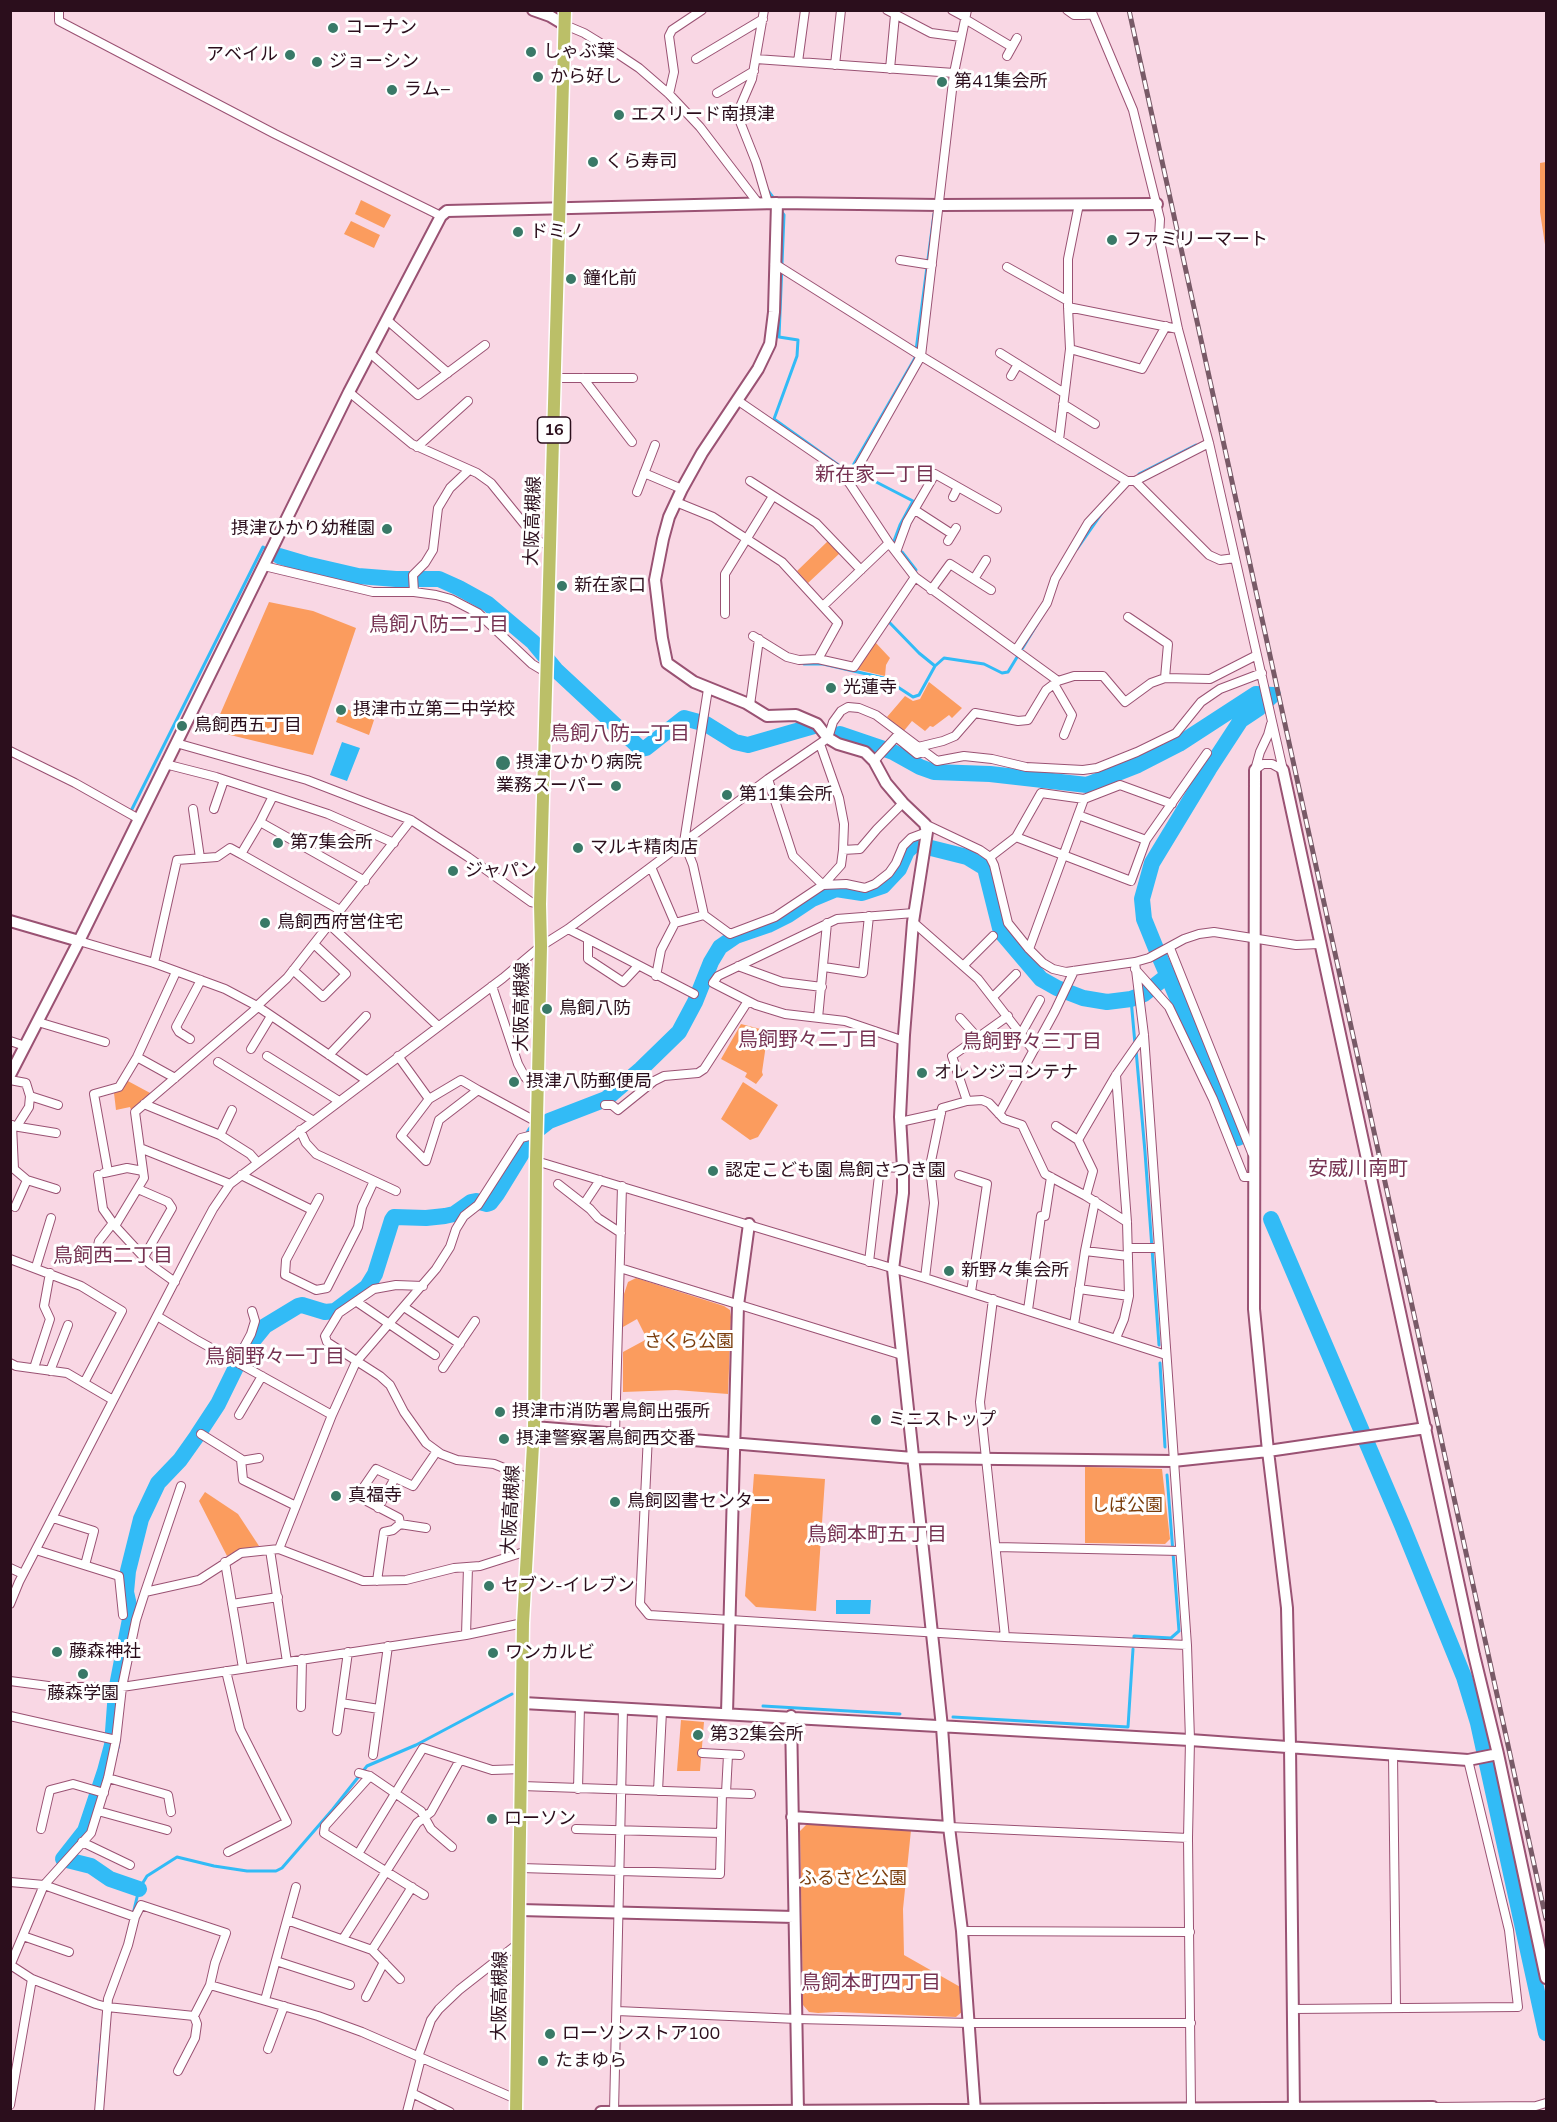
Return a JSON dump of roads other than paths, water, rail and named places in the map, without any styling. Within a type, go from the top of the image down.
[{"type":"main road","name":"大阪高槻線","points":[[516,2105],[524,1623],[534,1427],[540,904],[566,10]]},
{"type":"street","points":[[58,10],[59,21],[275,134],[441,216]]},
{"type":"street","points":[[533,10],[584,33],[639,68],[669,94],[768,203]]},
{"type":"street","points":[[669,94],[674,72],[669,36],[672,30],[702,10]]},
{"type":"street","points":[[798,62],[805,10]]},
{"type":"street","points":[[835,65],[841,10]]},
{"type":"street","points":[[887,10],[931,33],[961,37]]},
{"type":"street","points":[[952,10],[966,16],[1012,47]]},
{"type":"street","points":[[1067,10],[1074,15],[1091,12],[1133,110],[1157,204],[1160,219],[1158,237],[1178,329],[1209,443],[1262,673],[1546,1978]]},
{"type":"street","points":[[708,689],[684,842],[693,865],[704,915],[730,934],[775,917],[823,885],[841,865],[844,824],[824,741],[817,724],[796,716],[767,716],[750,705],[694,682],[667,663],[655,580],[663,539],[682,489],[702,453],[758,369],[770,344],[780,267],[768,203],[756,162],[737,114],[754,70],[763,15]]},
{"type":"street","points":[[696,59],[763,15]]},
{"type":"street","points":[[890,69],[895,15]]},
{"type":"street","points":[[849,483],[917,353],[940,205],[954,73],[966,16]]},
{"type":"street","points":[[1006,56],[1017,38]]},
{"type":"street","points":[[756,59],[954,73]]},
{"type":"street","points":[[717,93],[754,70]]},
{"type":"street","points":[[12,1068],[79,940],[349,392],[441,216],[447,211],[768,203],[1157,204]]},
{"type":"street","points":[[1059,440],[1070,349],[1068,259],[1079,204]]},
{"type":"street","points":[[900,260],[932,265]]},
{"type":"street","points":[[780,267],[1059,440],[1131,481],[1209,555],[1221,560],[1235,558]]},
{"type":"street","points":[[1007,267],[1068,304],[1178,329]]},
{"type":"street","points":[[387,320],[448,373]]},
{"type":"street","points":[[1070,349],[1142,369],[1166,326]]},
{"type":"street","points":[[370,353],[418,395],[485,345]]},
{"type":"street","points":[[1000,353],[1064,393]]},
{"type":"street","points":[[1011,376],[1018,364]]},
{"type":"street","points":[[555,378],[633,378]]},
{"type":"street","points":[[583,378],[632,442]]},
{"type":"street","points":[[349,392],[417,447],[477,473],[490,483],[537,541],[550,546]]},
{"type":"street","points":[[737,400],[842,472],[889,543],[915,577],[1019,652],[1056,682],[1072,715],[1064,735]]},
{"type":"street","points":[[417,447],[468,401]]},
{"type":"street","points":[[1063,404],[1095,424]]},
{"type":"street","points":[[1019,652],[1047,603],[1055,579],[1088,523],[1131,481],[1209,443]]},
{"type":"street","points":[[637,492],[655,445]]},
{"type":"street","points":[[414,592],[413,575],[425,563],[433,550],[438,508],[450,488],[469,470]]},
{"type":"street","points":[[644,473],[682,489]]},
{"type":"street","points":[[896,552],[935,474],[997,508]]},
{"type":"street","points":[[750,481],[816,523],[861,570]]},
{"type":"street","points":[[953,497],[958,486]]},
{"type":"street","points":[[724,614],[725,574],[773,496]]},
{"type":"street","points":[[676,502],[713,517],[782,562],[824,606],[838,623],[818,659]]},
{"type":"street","points":[[915,510],[952,534]]},
{"type":"street","points":[[824,606],[889,543]]},
{"type":"street","points":[[974,579],[986,560]]},
{"type":"street","points":[[931,590],[950,564],[991,590]]},
{"type":"street","points":[[264,566],[373,592],[414,592],[451,599],[478,613],[532,664],[547,670]]},
{"type":"street","points":[[750,705],[756,637],[787,657],[799,660],[818,659],[854,667],[915,577]]},
{"type":"street","points":[[1128,617],[1168,644],[1166,678]]},
{"type":"street","points":[[874,761],[896,737],[917,754],[921,749],[955,736],[975,713],[1018,721],[1028,720],[1046,690],[1056,682],[1074,676],[1103,676],[1125,702],[1151,683],[1166,678],[1210,679],[1257,655]]},
{"type":"street","points":[[10,1604],[23,1574],[213,1209],[230,1184],[492,986],[541,946],[568,929],[768,779],[824,741],[841,711],[848,707],[859,708],[876,715],[937,761],[964,756],[992,759],[1026,767],[1083,770],[1097,768],[1176,733],[1201,702],[1220,689],[1262,673]]},
{"type":"street","points":[[1271,718],[1268,735],[1255,770],[1254,1309],[1287,1608],[1294,2109]]},
{"type":"street","points":[[824,741],[865,752],[874,761],[886,783],[926,832],[980,850],[990,857],[1008,922],[1029,950],[1053,969],[1066,972],[1135,966],[1184,939],[1214,932],[1296,945],[1320,944]]},
{"type":"street","points":[[176,743],[308,780],[411,820],[468,856],[531,902],[540,904]]},
{"type":"street","points":[[10,752],[75,783],[139,819]]},
{"type":"street","points":[[1016,837],[1131,881],[1146,840],[1207,753]]},
{"type":"street","points":[[165,764],[224,780],[328,814],[394,843]]},
{"type":"street","points":[[1255,770],[1263,764],[1272,764],[1283,770]]},
{"type":"street","points":[[768,779],[793,856],[823,885],[846,884],[865,888],[875,884],[889,873],[903,846],[911,838],[926,832]]},
{"type":"street","points":[[214,809],[224,780]]},
{"type":"street","points":[[990,857],[1016,837],[1041,793],[1084,799],[1120,784],[1172,804]]},
{"type":"street","points":[[241,854],[273,796]]},
{"type":"street","points":[[1029,950],[1084,799]]},
{"type":"street","points":[[843,850],[860,849],[903,803]]},
{"type":"street","points":[[193,808],[200,858]]},
{"type":"street","points":[[1078,815],[1146,840]]},
{"type":"street","points":[[96,1254],[99,1241],[114,1225],[144,1178],[135,1112],[258,1006],[287,978],[411,820]]},
{"type":"street","points":[[260,822],[364,881]]},
{"type":"street","points":[[926,832],[914,917],[904,1041],[900,1122],[903,1193],[893,1269],[930,1632],[942,1727],[949,1827],[962,1932],[975,2110]]},
{"type":"street","points":[[154,963],[177,860],[217,856],[230,848],[340,910]]},
{"type":"street","points":[[651,867],[675,923]]},
{"type":"street","points":[[656,976],[661,950],[675,923],[704,915]]},
{"type":"street","points":[[824,967],[863,973],[869,916]]},
{"type":"street","points":[[904,1041],[845,1021],[785,1014],[748,1001],[713,984],[718,976],[837,919],[869,916],[914,917],[978,979],[1033,1050]]},
{"type":"street","points":[[10,921],[154,963],[225,989],[258,1006],[366,1080]]},
{"type":"street","points":[[818,1018],[827,923]]},
{"type":"street","points":[[329,924],[438,1026]]},
{"type":"street","points":[[568,929],[694,994]]},
{"type":"street","points":[[963,966],[993,936]]},
{"type":"street","points":[[588,939],[588,959],[623,982],[638,966]]},
{"type":"street","points":[[293,970],[323,998],[346,974],[314,944]]},
{"type":"street","points":[[1167,949],[1255,1160]]},
{"type":"street","points":[[738,966],[782,982],[822,987]]},
{"type":"street","points":[[1135,966],[1166,1003],[1180,1028],[1213,1099],[1244,1177],[1255,1177]]},
{"type":"street","points":[[1135,966],[1144,1035],[1187,1645],[1190,1740],[1188,1839],[1192,2109]]},
{"type":"street","points":[[999,1114],[1074,971]]},
{"type":"street","points":[[108,1172],[94,1094],[119,1087],[136,1057],[176,972]]},
{"type":"street","points":[[993,998],[1016,974]]},
{"type":"street","points":[[190,1039],[179,1032],[176,1026],[201,980]]},
{"type":"street","points":[[492,986],[518,1064],[525,1077],[538,1092]]},
{"type":"street","points":[[1021,1034],[1040,1000]]},
{"type":"street","points":[[605,1105],[612,1105],[618,1110],[654,1081],[664,1076],[698,1072],[704,1069],[748,1001]]},
{"type":"street","points":[[251,1049],[271,1016]]},
{"type":"street","points":[[329,1055],[366,1016]]},
{"type":"street","points":[[967,1101],[952,1056],[1008,1016]]},
{"type":"street","points":[[960,1018],[978,1038]]},
{"type":"street","points":[[38,1022],[86,1032],[105,1042]]},
{"type":"street","points":[[1078,1140],[1116,1076],[1144,1035]]},
{"type":"street","points":[[10,1041],[25,1046]]},
{"type":"street","points":[[267,1056],[339,1101]]},
{"type":"street","points":[[398,1056],[429,1099]]},
{"type":"street","points":[[136,1057],[175,1077]]},
{"type":"street","points":[[218,1062],[312,1120]]},
{"type":"street","points":[[1116,1076],[1127,1222],[1129,1296],[1124,1319],[1116,1338]]},
{"type":"street","points":[[10,1080],[26,1083],[30,1096],[29,1107],[13,1126],[14,1169],[27,1180],[56,1189]]},
{"type":"street","points":[[279,1549],[332,1414],[356,1362],[423,1286],[450,1247],[456,1229],[464,1216],[480,1202],[521,1138],[537,1128],[478,1090],[460,1080],[429,1099],[401,1136],[426,1161],[439,1120],[478,1090]]},
{"type":"street","points":[[30,1096],[58,1105]]},
{"type":"street","points":[[925,1278],[934,1203],[930,1166],[942,1108],[967,1101],[982,1100],[989,1103],[1004,1119],[1022,1125],[1045,1174],[1095,1201],[1127,1222]]},
{"type":"street","points":[[144,1104],[220,1135],[250,1154],[257,1162]]},
{"type":"street","points":[[220,1135],[232,1110]]},
{"type":"street","points":[[900,1122],[941,1113]]},
{"type":"street","points":[[13,1126],[56,1133]]},
{"type":"street","points":[[1056,1126],[1078,1140],[1093,1171],[1086,1196]]},
{"type":"street","points":[[300,1130],[306,1143],[316,1154],[396,1191]]},
{"type":"street","points":[[140,1148],[230,1184]]},
{"type":"street","points":[[536,1161],[971,1292],[1166,1355]]},
{"type":"street","points":[[869,1262],[880,1167],[903,1168]]},
{"type":"street","points":[[143,1171],[127,1168],[95,1175],[103,1209],[114,1225],[144,1257],[175,1282]]},
{"type":"street","points":[[241,1175],[312,1210]]},
{"type":"street","points":[[959,1175],[987,1184],[971,1292]]},
{"type":"street","points":[[1028,1310],[1041,1216],[1045,1216],[1051,1177]]},
{"type":"street","points":[[15,1207],[27,1180]]},
{"type":"street","points":[[584,1204],[600,1180]]},
{"type":"street","points":[[319,1198],[286,1260],[285,1275],[316,1290],[327,1288],[358,1227],[362,1207],[374,1181]]},
{"type":"street","points":[[558,1184],[598,1218],[621,1233]]},
{"type":"street","points":[[615,1433],[622,1186]]},
{"type":"street","points":[[138,1189],[168,1202],[172,1208],[144,1257]]},
{"type":"street","points":[[1074,1325],[1084,1251],[1095,1201]]},
{"type":"street","points":[[36,1267],[51,1218]]},
{"type":"street","points":[[727,1713],[738,1305],[748,1224]]},
{"type":"street","points":[[1084,1251],[1128,1252],[1158,1248]]},
{"type":"street","points":[[10,1259],[81,1286],[122,1311],[84,1383]]},
{"type":"street","points":[[620,1268],[902,1355]]},
{"type":"street","points":[[34,1368],[50,1319],[44,1306],[50,1273]]},
{"type":"street","points":[[423,1286],[396,1285],[374,1289],[339,1313],[326,1336],[327,1342],[380,1376],[390,1386],[404,1412],[426,1443],[437,1451],[457,1460],[494,1464],[531,1479]]},
{"type":"street","points":[[1079,1289],[1129,1296]]},
{"type":"street","points":[[993,1299],[980,1402],[1005,1636]]},
{"type":"street","points":[[357,1302],[435,1355]]},
{"type":"street","points":[[404,1307],[460,1344]]},
{"type":"street","points":[[238,1362],[255,1321],[252,1311]]},
{"type":"street","points":[[157,1316],[332,1414]]},
{"type":"street","points":[[443,1368],[475,1321]]},
{"type":"street","points":[[50,1371],[68,1326]]},
{"type":"street","points":[[10,1363],[67,1373],[113,1400]]},
{"type":"street","points":[[239,1415],[262,1376]]},
{"type":"street","points":[[534,1427],[913,1458],[1173,1461],[1268,1451],[1426,1428]]},
{"type":"street","points":[[201,1434],[241,1459],[243,1480],[296,1506]]},
{"type":"street","points":[[648,1435],[640,1604],[649,1615],[1187,1645]]},
{"type":"street","points":[[363,1488],[376,1469],[413,1486],[437,1451]]},
{"type":"street","points":[[241,1461],[259,1458]]},
{"type":"street","points":[[378,1508],[395,1478]]},
{"type":"street","points":[[181,1486],[136,1620],[118,1687],[108,1778],[99,1792],[98,1811],[91,1833],[44,1885],[11,1966],[32,1979],[105,2007],[194,2016]]},
{"type":"street","points":[[359,1497],[399,1518],[400,1524]]},
{"type":"street","points":[[53,1518],[94,1531],[85,1565]]},
{"type":"street","points":[[377,1581],[384,1532],[393,1530],[400,1524],[426,1528]]},
{"type":"street","points":[[996,1547],[1180,1551]]},
{"type":"street","points":[[146,1592],[199,1580],[241,1553],[279,1549],[348,1577],[363,1581],[377,1581],[406,1580],[454,1568],[480,1566],[527,1551]]},
{"type":"street","points":[[36,1550],[119,1576],[123,1615]]},
{"type":"street","points":[[270,1550],[287,1662]]},
{"type":"street","points":[[225,1562],[243,1668]]},
{"type":"street","points":[[466,1635],[468,1567]]},
{"type":"street","points":[[10,1568],[23,1574]]},
{"type":"street","points":[[232,1604],[278,1597]]},
{"type":"street","points":[[10,1681],[56,1687],[118,1687],[466,1635],[524,1623]]},
{"type":"street","points":[[373,1755],[388,1646]]},
{"type":"street","points":[[337,1731],[348,1652]]},
{"type":"street","points":[[300,1707],[302,1659]]},
{"type":"street","points":[[226,1671],[240,1729],[287,1822],[228,1852]]},
{"type":"street","points":[[341,1702],[379,1709]]},
{"type":"street","points":[[523,1703],[791,1716],[1472,1759],[1496,1754]]},
{"type":"street","points":[[578,1789],[580,1706]]},
{"type":"street","points":[[614,2111],[623,1708]]},
{"type":"street","points":[[658,1791],[662,1711]]},
{"type":"street","points":[[10,1716],[114,1739]]},
{"type":"street","points":[[791,1716],[798,2111]]},
{"type":"street","points":[[358,1854],[423,1748],[492,1770],[522,1769]]},
{"type":"street","points":[[702,1753],[740,1755]]},
{"type":"street","points":[[1393,1754],[1396,2007]]},
{"type":"street","points":[[521,1868],[720,1874],[728,1755]]},
{"type":"street","points":[[1293,2009],[1518,2007],[1509,1930],[1472,1759]]},
{"type":"street","points":[[343,1939],[417,1823],[431,1812],[460,1760]]},
{"type":"street","points":[[424,1895],[324,1833],[325,1826],[365,1774],[421,1811],[431,1829],[452,1847]]},
{"type":"street","points":[[108,1778],[168,1795],[171,1812]]},
{"type":"street","points":[[41,1829],[50,1790],[73,1784],[99,1792]]},
{"type":"street","points":[[522,1786],[751,1794]]},
{"type":"street","points":[[98,1811],[167,1830]]},
{"type":"street","points":[[792,1817],[1188,1839]]},
{"type":"street","points":[[576,1828],[721,1833]]},
{"type":"street","points":[[82,1842],[129,1865]]},
{"type":"street","points":[[10,1882],[44,1885],[133,1916]]},
{"type":"street","points":[[265,2000],[296,1887]]},
{"type":"street","points":[[372,1950],[412,1887]]},
{"type":"street","points":[[99,2112],[105,2007],[125,1954],[133,1916],[141,1905],[226,1933],[210,1985],[194,2016],[197,2024],[195,2038],[178,2071]]},
{"type":"street","points":[[520,1910],[794,1917]]},
{"type":"street","points":[[287,1920],[372,1950],[400,1979]]},
{"type":"street","points":[[962,1932],[1190,1932]]},
{"type":"street","points":[[23,1936],[69,1952]]},
{"type":"street","points":[[407,2112],[431,2020],[459,1990],[519,1943]]},
{"type":"street","points":[[276,1961],[350,1985]]},
{"type":"street","points":[[366,1997],[384,1962]]},
{"type":"street","points":[[10,2105],[32,1979]]},
{"type":"street","points":[[210,1985],[265,2000],[362,2032],[420,2057],[516,2105]]},
{"type":"street","points":[[268,2049],[284,2006]]},
{"type":"street","points":[[617,2011],[796,2019],[970,2023],[1191,2023]]},
{"type":"street","points":[[412,2093],[450,2112]]},
{"type":"street","points":[[601,2112],[1432,2110],[1536,2109],[1546,2104]]},
{"type":"water","points":[[342,742],[360,748],[347,781],[330,775]]},
{"type":"water","points":[[836,1600],[871,1600],[870,1614],[836,1614]]},
{"type":"waterway","points":[[766,188],[775,200]]},
{"type":"waterway","points":[[781,211],[784,215],[779,337],[798,340],[797,356],[774,419],[844,469],[851,469],[913,501],[894,541]]},
{"type":"waterway","points":[[851,469],[915,358],[934,214]]},
{"type":"waterway","points":[[1139,474],[1196,445]]},
{"type":"waterway","points":[[1077,549],[1102,513]]},
{"type":"waterway","points":[[131,811],[263,547],[279,556]]},
{"type":"waterway","points":[[902,552],[916,570]]},
{"type":"waterway","points":[[279,556],[358,576],[439,579],[459,588],[488,604],[533,642],[556,670],[641,749],[646,748],[684,718],[706,724],[735,742],[748,745],[814,726]]},
{"type":"waterway","points":[[804,664],[823,664],[884,678],[913,697],[919,695],[935,666],[944,658],[984,664],[1002,673],[1008,672],[1050,603]]},
{"type":"waterway","points":[[889,620],[919,653],[935,666]]},
{"type":"waterway","points":[[840,734],[893,752],[934,772],[990,774],[1087,785],[1138,765],[1179,744],[1256,694],[1273,695]]},
{"type":"waterway","points":[[1238,1138],[1144,919],[1142,899],[1152,863],[1209,769],[1241,720],[1273,695]]},
{"type":"waterway","points":[[139,1889],[110,1879],[91,1866],[63,1859],[85,1831],[112,1745],[116,1691],[131,1614],[126,1592],[128,1571],[141,1519],[158,1483],[180,1460],[197,1436],[218,1404],[243,1353],[265,1326],[302,1305],[325,1312],[335,1311],[367,1287],[375,1274],[394,1217],[445,1216],[454,1214],[471,1202],[490,1203],[535,1132],[549,1121],[606,1099],[679,1032],[720,947],[736,936],[768,925],[812,899],[836,889],[862,893],[883,886],[899,869],[907,851],[915,844],[967,857],[985,868],[1001,932],[1041,979],[1057,988],[1083,998],[1107,1002],[1131,999],[1144,994],[1167,976]]},
{"type":"waterway","points":[[1131,999],[1135,1044]]},
{"type":"waterway","points":[[1136,1050],[1159,1345]]},
{"type":"waterway","points":[[1271,1219],[1402,1525],[1464,1677],[1478,1723],[1546,2033]]},
{"type":"waterway","points":[[1160,1363],[1165,1447]]},
{"type":"waterway","points":[[1134,1638],[1134,1636],[1171,1638],[1179,1631],[1167,1475]]},
{"type":"waterway","points":[[953,1717],[1128,1727],[1133,1649]]},
{"type":"waterway","points":[[133,1914],[139,1889],[147,1876],[177,1857],[247,1871],[276,1871],[282,1868],[367,1766],[416,1745],[512,1694]]},
{"type":"waterway","points":[[763,1706],[900,1714]]},
{"type":"waterway","points":[[98,2080],[101,2044]]},
{"type":"railway","points":[[1129,10],[1546,1919]]},
{"type":"place","name":"コーナン","points":[[333,28]]},
{"type":"place","name":"しゃぶ葉","points":[[531,52]]},
{"type":"place","name":"アベイル","points":[[290,55]]},
{"type":"place","name":"ジョーシン","points":[[317,62]]},
{"type":"place","name":"から好し","points":[[538,77]]},
{"type":"place","name":"第41集会所","points":[[942,82]]},
{"type":"place","name":"ラム−","points":[[392,90]]},
{"type":"place","name":"エスリード南摂津","points":[[619,115]]},
{"type":"place","name":"くら寿司","points":[[593,162]]},
{"type":"place","name":"ドミノ","points":[[518,232]]},
{"type":"place","name":"ファミリーマート","points":[[1112,240]]},
{"type":"place","name":"鐘化前","points":[[571,279]]},
{"type":"place","name":"摂津ひかり幼稚園","points":[[387,529]]},
{"type":"place","name":"新在家口","points":[[562,586]]},
{"type":"place","name":"光蓮寺","points":[[831,688]]},
{"type":"place","name":"摂津市立第二中学校","points":[[341,710]]},
{"type":"place","name":"鳥飼西五丁目","points":[[182,726]]},
{"type":"place","name":"摂津ひかり病院","points":[[503,763]]},
{"type":"place","name":"業務スーパー","points":[[616,786]]},
{"type":"place","name":"第11集会所","points":[[727,795]]},
{"type":"place","name":"第7集会所","points":[[278,843]]},
{"type":"place","name":"マルキ精肉店","points":[[578,848]]},
{"type":"place","name":"ジャパン","points":[[453,871]]},
{"type":"place","name":"鳥飼西府営住宅","points":[[265,923]]},
{"type":"place","name":"鳥飼八防","points":[[547,1009]]},
{"type":"place","name":"オレンジコンテナ","points":[[922,1073]]},
{"type":"place","name":"摂津八防郵便局","points":[[514,1082]]},
{"type":"place","name":"認定こども園 鳥飼さつき園","points":[[713,1171]]},
{"type":"place","name":"新野々集会所","points":[[949,1271]]},
{"type":"place","name":"摂津市消防署鳥飼出張所","points":[[500,1412]]},
{"type":"place","name":"ミニストップ","points":[[876,1420]]},
{"type":"place","name":"摂津警察署鳥飼西交番","points":[[504,1439]]},
{"type":"place","name":"真福寺","points":[[336,1496]]},
{"type":"place","name":"鳥飼図書センター","points":[[615,1502]]},
{"type":"place","name":"セブン-イレブン","points":[[489,1586]]},
{"type":"place","name":"藤森神社","points":[[57,1652]]},
{"type":"place","name":"ワンカルビ","points":[[493,1653]]},
{"type":"place","name":"藤森学園","points":[[83,1674]]},
{"type":"place","name":"第32集会所","points":[[698,1735]]},
{"type":"place","name":"ローソン","points":[[492,1819]]},
{"type":"place","name":"ローソンストア100","points":[[550,2034]]},
{"type":"place","name":"たまゆら","points":[[543,2061]]},
{"type":"district","name":"新在家一丁目","points":[[875,475]]},
{"type":"district","name":"鳥飼八防二丁目","points":[[439,625]]},
{"type":"district","name":"鳥飼八防一丁目","points":[[620,734]]},
{"type":"district","name":"鳥飼野々二丁目","points":[[808,1040]]},
{"type":"district","name":"鳥飼野々三丁目","points":[[1032,1042]]},
{"type":"district","name":"安威川南町","points":[[1358,1169]]},
{"type":"district","name":"鳥飼西二丁目","points":[[113,1256]]},
{"type":"district","name":"鳥飼野々一丁目","points":[[275,1357]]},
{"type":"district","name":"鳥飼本町五丁目","points":[[877,1535]]},
{"type":"district","name":"鳥飼本町四丁目","points":[[871,1983]]},
{"type":"park label","name":"さくら公園","points":[[689,1342]]},
{"type":"park label","name":"しば公園","points":[[1127,1506]]},
{"type":"park label","name":"ふるさと公園","points":[[853,1879]]}]
